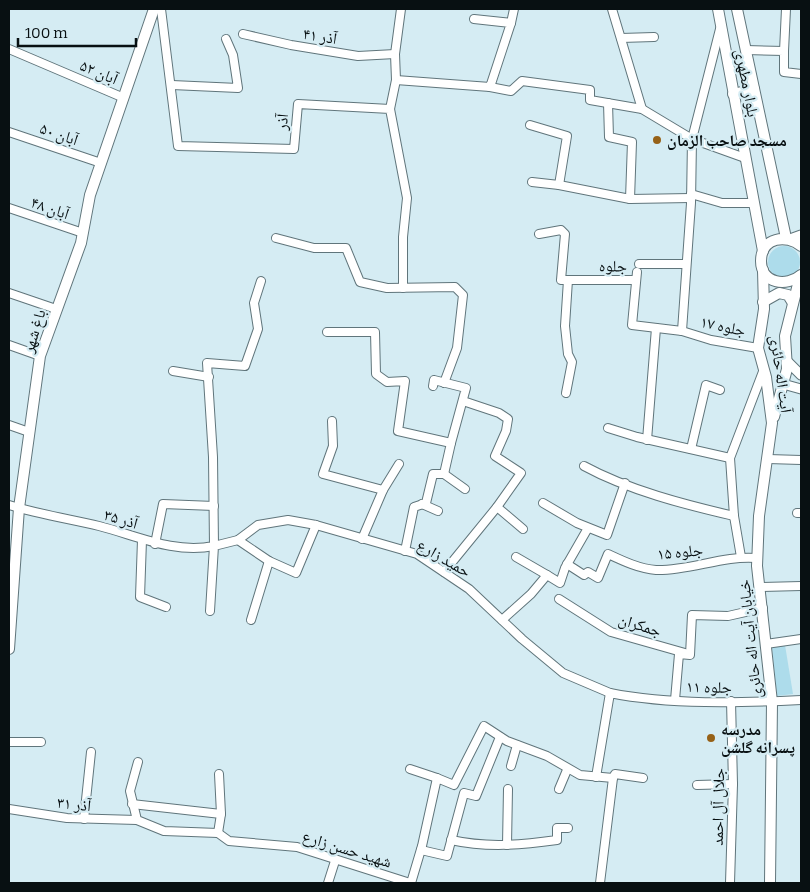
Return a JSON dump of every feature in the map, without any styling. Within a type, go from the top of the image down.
[{"type":"main road","name":"باغ شهر","points":[[9,649],[14,506],[29,432],[40,356],[82,234],[90,195],[154,9]]},
{"type":"main road","name":"بلوار مطهری","points":[[718,9],[763,251],[761,261],[763,270]]},
{"type":"main road","name":"بلوار مطهری","points":[[737,9],[788,239]]},
{"type":"main road","points":[[733,94],[754,89]]},
{"type":"main road","points":[[763,251],[768,244],[777,239],[788,239],[801,246]]},
{"type":"main road","points":[[763,270],[768,278],[777,282],[786,283],[801,275]]},
{"type":"main road","name":"آیت اله حائری","points":[[763,270],[764,302],[758,348],[765,373],[772,423]]},
{"type":"main road","name":"آیت اله حائری","points":[[772,423],[788,362],[785,336],[801,275]]},
{"type":"main road","points":[[764,302],[779,293],[788,294],[793,303]]},
{"type":"main road","points":[[765,373],[783,384]]},
{"type":"main road","name":"خیابان آیت اله حائری","points":[[770,883],[772,702],[757,558],[759,516],[772,423]]},
{"type":"street","points":[[161,9],[172,85],[238,88],[233,55],[226,39]]},
{"type":"street","points":[[401,9],[395,54],[396,80],[390,109],[407,198],[403,237],[403,288]]},
{"type":"street","points":[[490,87],[514,9]]},
{"type":"street","points":[[612,9],[642,108]]},
{"type":"street","points":[[786,9],[784,72],[801,74]]},
{"type":"street","points":[[474,19],[511,23]]},
{"type":"street","points":[[682,331],[691,196],[692,139],[721,26]]},
{"type":"street","name":"آذر ۴۱","points":[[243,34],[291,46],[358,56],[395,54]]},
{"type":"street","points":[[621,38],[654,37]]},
{"type":"street","name":"آبان ۵۲","points":[[9,49],[124,98]]},
{"type":"street","points":[[746,50],[784,51]]},
{"type":"street","points":[[396,80],[490,87],[511,91],[522,81],[590,90],[590,100],[642,108],[692,139],[746,158]]},
{"type":"street","name":"آذر","points":[[172,85],[178,146],[294,149],[298,104],[390,109]]},
{"type":"street","points":[[608,103],[609,137],[632,142],[630,199]]},
{"type":"street","points":[[530,125],[567,136],[559,185]]},
{"type":"street","name":"آبان ۵۰","points":[[9,132],[101,163]]},
{"type":"street","points":[[532,182],[559,185],[630,199],[691,196],[722,203],[754,203]]},
{"type":"street","name":"آبان ۴۸","points":[[9,208],[82,234]]},
{"type":"street","points":[[539,234],[561,230],[565,234],[565,326],[568,354],[572,362],[566,393]]},
{"type":"street","points":[[788,239],[801,235]]},
{"type":"street","points":[[276,238],[314,248],[346,248],[360,282],[388,288],[455,287],[463,295],[457,348],[444,383]]},
{"type":"street","name":"جلوه","points":[[682,331],[632,325],[638,268],[686,264]]},
{"type":"street","name":"جلوه","points":[[565,280],[636,280]]},
{"type":"street","points":[[210,611],[214,546],[214,506],[207,364],[246,366],[258,329],[254,303],[261,282]]},
{"type":"street","points":[[9,293],[56,309]]},
{"type":"street","points":[[647,440],[656,328]]},
{"type":"street","name":"جلوه ۱۷","points":[[682,331],[711,340],[758,348]]},
{"type":"street","points":[[327,332],[375,332],[376,374],[387,382],[405,381],[398,431],[451,443]]},
{"type":"street","points":[[9,345],[40,356]]},
{"type":"street","points":[[788,362],[801,375]]},
{"type":"street","points":[[174,371],[209,377]]},
{"type":"street","points":[[741,557],[734,516],[730,458],[765,373]]},
{"type":"street","points":[[433,386],[434,380],[466,388],[444,474]]},
{"type":"street","points":[[783,384],[801,389]]},
{"type":"street","points":[[691,448],[706,386],[720,390]]},
{"type":"street","points":[[444,572],[497,507],[521,473],[495,456],[506,431],[508,419],[499,413],[462,401]]},
{"type":"street","points":[[332,421],[333,446],[323,474],[383,490]]},
{"type":"street","points":[[9,425],[29,432]]},
{"type":"street","points":[[608,428],[647,440],[691,448],[730,458]]},
{"type":"street","points":[[768,459],[801,460]]},
{"type":"street","points":[[362,539],[383,490],[399,464]]},
{"type":"street","points":[[584,466],[605,477],[675,502],[734,516]]},
{"type":"street","points":[[405,551],[414,507],[426,502],[433,474],[444,474],[465,489]]},
{"type":"street","points":[[543,503],[588,528],[608,535],[624,483]]},
{"type":"street","points":[[155,544],[163,504],[214,506]]},
{"type":"street","points":[[422,504],[438,511]]},
{"type":"street","name":"آذر ۳۵","points":[[14,506],[100,527],[155,544],[194,550],[238,540]]},
{"type":"street","points":[[497,507],[523,529]]},
{"type":"street","name":"حمید زارع","points":[[238,540],[258,525],[288,520],[316,525],[417,554],[469,589],[563,673],[610,693],[638,698],[675,700]]},
{"type":"street","points":[[238,540],[269,561],[296,574],[316,525]]},
{"type":"street","points":[[516,557],[560,583],[567,564],[588,528]]},
{"type":"street","points":[[142,540],[140,597],[166,607]]},
{"type":"street","name":"جلوه ۱۵","points":[[567,564],[584,575],[588,572],[598,578],[608,554],[629,563],[656,570],[741,557],[757,558]]},
{"type":"street","points":[[251,620],[269,561]]},
{"type":"street","points":[[502,620],[531,594],[547,575]]},
{"type":"street","points":[[760,587],[801,586]]},
{"type":"street","name":"جمکران","points":[[560,599],[611,632],[690,655]]},
{"type":"street","points":[[675,700],[679,654],[690,655],[692,616],[728,616],[763,608]]},
{"type":"street","points":[[766,644],[801,639]]},
{"type":"street","points":[[596,777],[610,693]]},
{"type":"street","name":"جلوه ۱۱","points":[[675,700],[772,702],[801,700]]},
{"type":"street","name":"جلال آل احمد","points":[[730,883],[733,784],[732,701]]},
{"type":"street","points":[[410,769],[454,785],[484,726],[500,737],[547,756],[567,770],[580,775],[613,778]]},
{"type":"street","points":[[421,850],[447,856],[464,793],[476,796],[500,737]]},
{"type":"street","points":[[9,742],[41,742]]},
{"type":"street","points":[[511,766],[517,745]]},
{"type":"street","points":[[84,819],[91,752]]},
{"type":"street","points":[[137,820],[130,791],[138,762]]},
{"type":"street","points":[[559,789],[567,770]]},
{"type":"street","points":[[218,833],[221,814],[219,774]]},
{"type":"street","points":[[600,883],[613,778],[616,774],[643,778]]},
{"type":"street","points":[[411,883],[421,850],[437,778]]},
{"type":"street","points":[[696,785],[733,784]]},
{"type":"street","points":[[507,846],[508,789]]},
{"type":"street","points":[[132,804],[221,814]]},
{"type":"street","name":"آذر ۳۱","points":[[9,809],[84,819],[137,820]]},
{"type":"street","name":"شهید حسن زارع","points":[[137,820],[164,831],[218,833],[229,841],[297,847],[334,861],[411,883]]},
{"type":"street","points":[[451,840],[469,844],[507,846],[557,840],[557,828],[568,828]]},
{"type":"street","points":[[328,883],[334,861]]},
{"type":"shaded area","points":[[784,246],[790,247],[795,251],[799,256],[799,268],[795,273],[790,277],[784,278],[778,277],[773,273],[769,268],[768,262],[769,256],[773,251],[778,247]]},
{"type":"shaded area","points":[[785,645],[793,694],[777,696],[772,647]]},
{"type":"place","name":"مسجد صاحب الزمان","points":[[657,140]]},
{"type":"place","name":"مدرسه پسرانه گلشن","points":[[711,738]]}]
